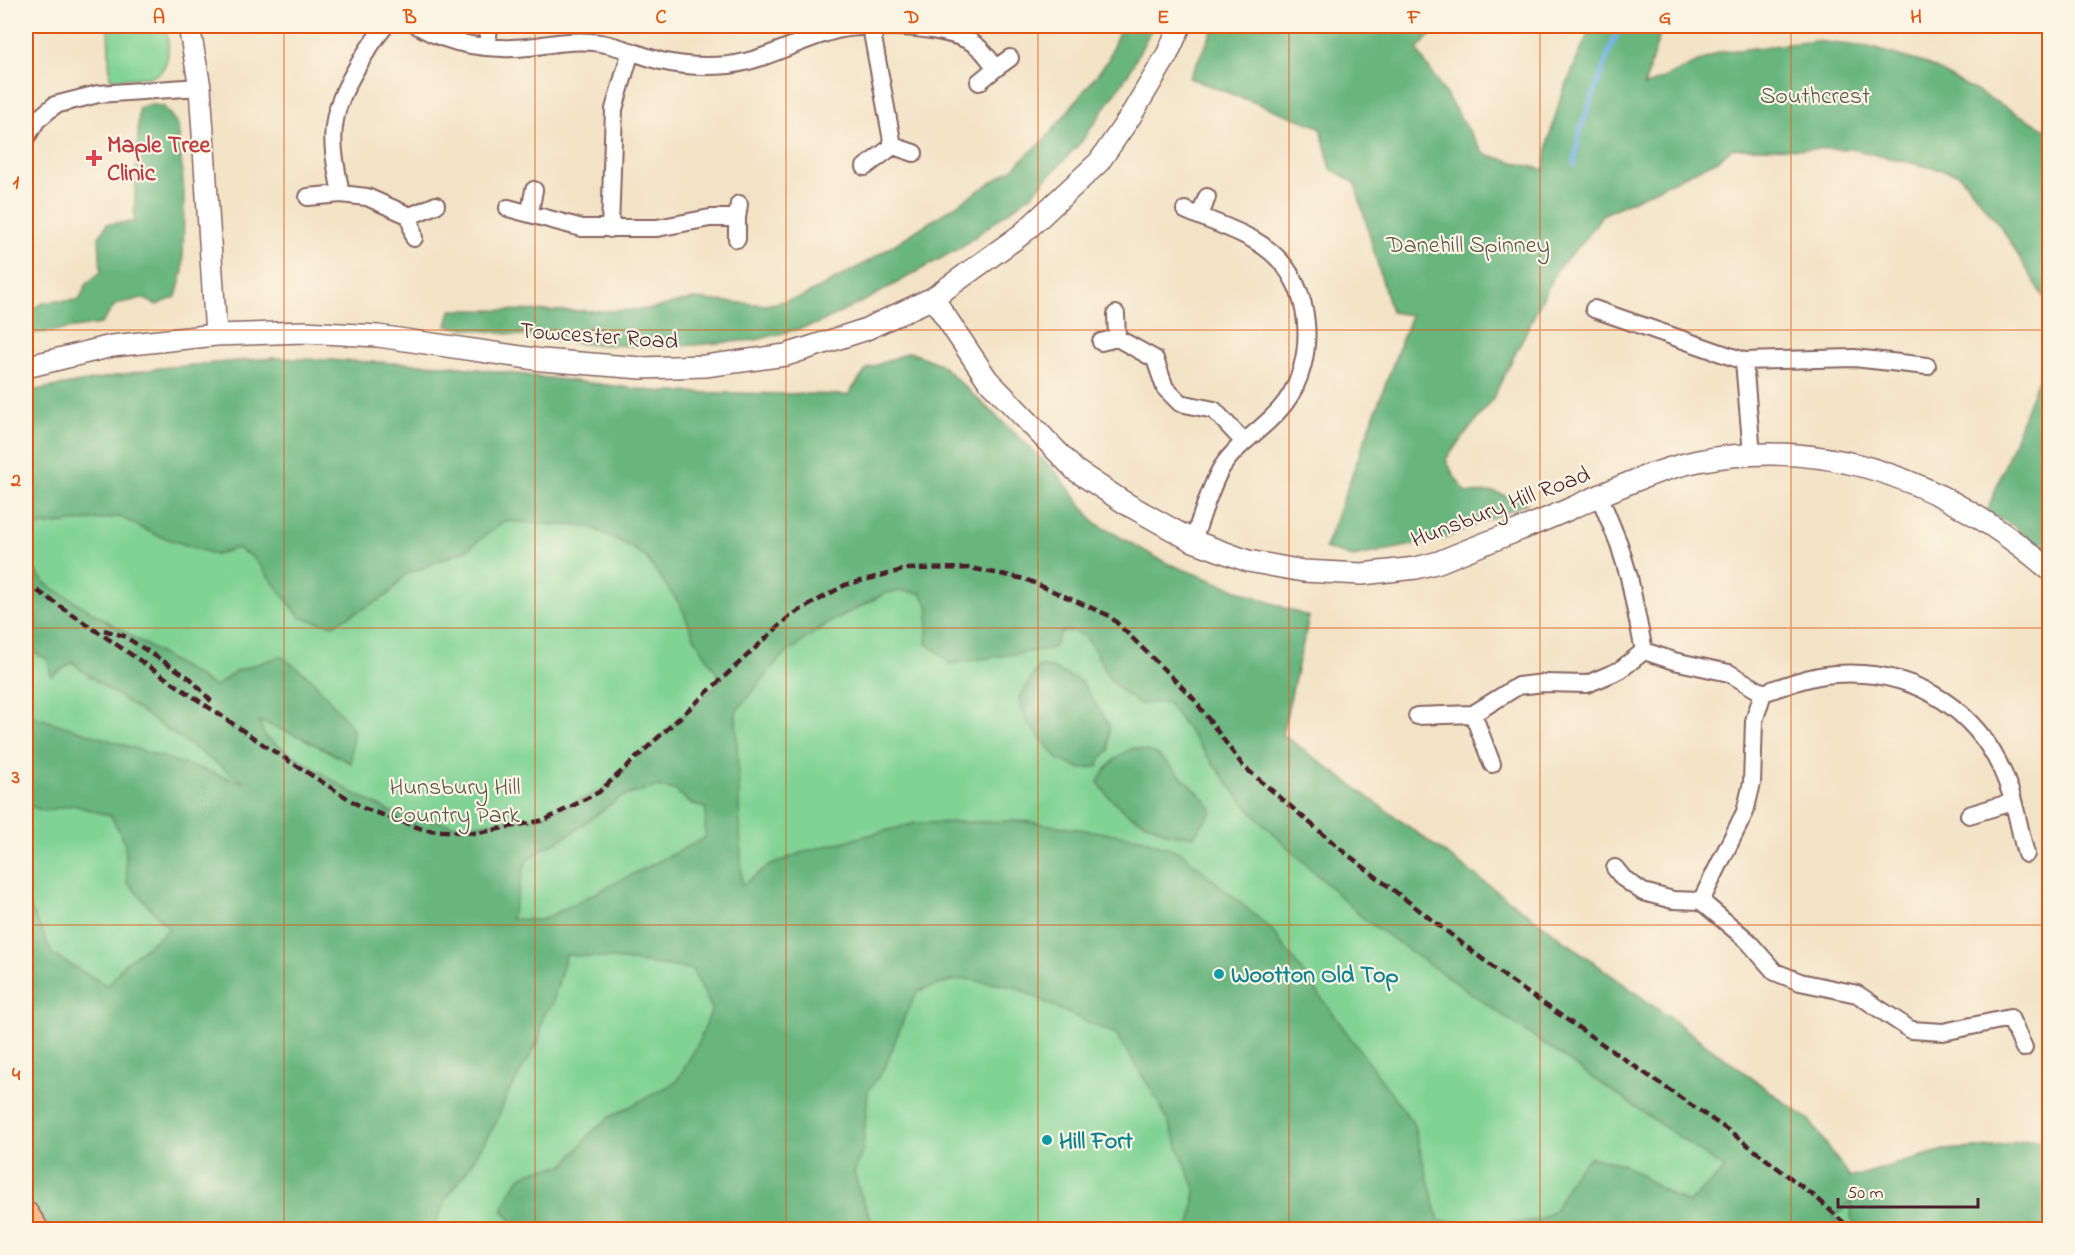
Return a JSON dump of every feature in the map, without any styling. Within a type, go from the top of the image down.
[{"type":"highway","points":[[26,1216],[35,1230]]},
{"type":"street","points":[[189,26],[200,87],[216,335]]},
{"type":"street","points":[[341,194],[334,153],[334,120],[346,89],[374,39],[385,26]]},
{"type":"street","points":[[418,26],[456,43],[488,47],[525,47],[572,40],[602,43],[662,61],[697,66],[729,65],[763,58],[804,33],[871,27],[937,28],[978,46],[996,68]]},
{"type":"street","points":[[488,47],[489,26]]},
{"type":"street","name":"Towcester Road","points":[[26,367],[112,346],[216,335],[304,332],[378,336],[542,360],[641,368],[705,366],[786,355],[864,330],[933,298],[1022,234],[1099,162],[1130,117],[1167,55],[1180,26]]},
{"type":"street","points":[[871,27],[893,146]]},
{"type":"street","points":[[610,229],[614,110],[631,51]]},
{"type":"street","points":[[979,82],[1010,58]]},
{"type":"street","points":[[26,138],[38,120],[55,105],[98,94],[200,87]]},
{"type":"street","points":[[893,146],[914,153]]},
{"type":"street","points":[[865,167],[893,146]]},
{"type":"street","points":[[530,212],[534,190]]},
{"type":"street","points":[[308,197],[341,194],[367,197],[410,216],[436,205]]},
{"type":"street","points":[[1192,540],[1220,471],[1243,441],[1267,424],[1286,401],[1302,372],[1307,336],[1302,303],[1288,269],[1271,251],[1192,213],[1208,197]]},
{"type":"street","points":[[508,208],[530,212],[582,228],[610,229],[657,228],[738,211],[737,239]]},
{"type":"street","points":[[410,216],[414,238]]},
{"type":"street","name":"Hunsbury Hill Road","points":[[933,298],[987,379],[1075,470],[1125,503],[1192,540],[1248,561],[1303,571],[1362,574],[1416,568],[1439,562],[1650,475],[1697,461],[1752,454],[1809,455],[1862,465],[1911,481],[1964,507],[2012,540],[2049,570]]},
{"type":"street","points":[[1594,309],[1744,361],[1854,358],[1927,366]]},
{"type":"street","points":[[1116,314],[1109,340],[1155,359],[1165,388],[1180,403],[1214,410],[1243,441]]},
{"type":"street","points":[[1744,361],[1752,454]]},
{"type":"street","points":[[1599,495],[1619,544],[1629,577],[1644,651]]},
{"type":"street","points":[[1644,651],[1674,661],[1729,673],[1763,693],[1797,681],[1832,674],[1870,674],[1904,681],[1934,695],[1964,715],[1983,739],[2010,791],[2026,854]]},
{"type":"street","points":[[1418,716],[1473,714],[1518,686],[1544,683],[1587,684],[1620,670],[1644,651]]},
{"type":"street","points":[[1701,901],[1745,812],[1750,797],[1754,721],[1763,693]]},
{"type":"street","points":[[1473,714],[1492,764]]},
{"type":"street","points":[[1969,815],[2012,802]]},
{"type":"street","points":[[1615,867],[1623,878],[1643,892],[1673,900],[1701,901],[1739,932],[1775,972],[1800,982],[1857,994],[1911,1030],[1943,1032],[2010,1018],[2024,1048]]},
{"type":"green space","points":[[108,26],[165,26],[168,54],[164,67],[153,76],[110,79]]},
{"type":"green space","points":[[1121,26],[1153,26],[1127,76],[1082,141],[1031,195],[961,247],[870,298],[817,324],[756,340],[667,347],[584,344],[447,326],[451,310],[605,311],[650,309],[693,299],[766,305],[802,297],[864,264],[1011,170],[1048,136],[1107,62]]},
{"type":"green space","name":"Danehill Spinney","points":[[1215,26],[1438,26],[1417,50],[1484,154],[1544,170],[1549,139],[1560,100],[1591,26],[1662,26],[1644,87],[1720,52],[1815,41],[1869,47],[1927,64],[2049,131],[2049,306],[2001,227],[1959,174],[1851,149],[1732,148],[1720,159],[1602,215],[1585,240],[1558,268],[1492,400],[1446,459],[1454,476],[1467,493],[1495,492],[1527,503],[1443,539],[1353,557],[1325,548],[1411,315],[1391,312],[1355,183],[1331,169],[1320,127],[1189,78]]},
{"type":"green space","points":[[150,104],[164,107],[178,125],[184,193],[183,271],[176,297],[157,305],[142,298],[115,305],[101,324],[26,335],[26,313],[45,302],[79,300],[87,283],[101,272],[99,237],[107,224],[134,222],[139,108]]},
{"type":"green space","points":[[2049,350],[2049,556],[2017,528],[1987,512]]},
{"type":"green space","name":"Hunsbury Hill Country Park","points":[[909,352],[940,364],[1056,472],[1095,523],[1166,563],[1309,617],[1282,734],[1809,1120],[1850,1178],[1944,1150],[1996,1147],[2027,1140],[2050,1140],[2049,1230],[49,1230],[26,1195],[26,392],[160,368],[274,358],[443,365],[662,392],[848,395],[867,369]]},
{"type":"green space","name":"Hunsbury Hill Country Park","points":[[909,352],[940,364],[1056,472],[1095,523],[1166,563],[1309,617],[1282,734],[1809,1120],[1850,1178],[1944,1150],[1996,1147],[2027,1140],[2049,1140],[2049,1229],[1857,1229],[1851,1218],[1852,1202],[1833,1217],[1841,1230],[1188,1229],[1192,1218],[1195,1189],[1167,1119],[1116,1034],[1015,987],[966,979],[918,991],[906,1013],[885,1067],[868,1091],[863,1149],[854,1173],[875,1229],[519,1229],[502,1210],[519,1180],[524,1175],[540,1169],[565,1165],[592,1132],[608,1118],[676,1082],[698,1044],[712,1009],[692,969],[566,955],[552,1005],[543,1015],[539,1041],[507,1095],[496,1123],[466,1172],[446,1199],[433,1229],[49,1229],[26,1195],[26,899],[53,955],[108,986],[124,964],[169,929],[127,882],[125,842],[111,816],[73,805],[43,811],[26,804],[26,714],[245,783],[82,671],[73,662],[51,676],[48,660],[32,651],[26,658],[26,560],[26,392],[160,368],[274,358],[443,365],[662,392],[848,395],[867,369]],"holes":[[[120,517],[156,535],[216,555],[236,548],[253,557],[301,618],[333,625],[387,596],[405,575],[468,549],[504,521],[590,527],[645,556],[681,606],[694,637],[722,681],[599,792],[539,817],[458,826],[391,812],[351,792],[265,737],[259,721],[301,737],[351,763],[353,729],[313,680],[281,656],[236,671],[215,687],[46,584],[26,560],[37,526]],[[902,591],[921,593],[929,608],[926,644],[939,652],[949,664],[1053,648],[1061,632],[1074,631],[1086,637],[1108,676],[1119,689],[1139,704],[1167,702],[1236,794],[1260,821],[1365,920],[1725,1169],[1688,1203],[1671,1195],[1623,1164],[1590,1157],[1572,1176],[1554,1211],[1539,1220],[1499,1225],[1439,1221],[1413,1123],[1271,929],[1182,853],[1140,838],[1023,821],[916,823],[806,851],[769,866],[742,885],[736,712],[779,659],[823,626],[886,593]],[[656,787],[675,790],[690,803],[706,808],[705,838],[542,920],[511,919],[526,861],[570,834],[621,797]]]},
{"type":"green space","points":[[1039,666],[1052,668],[1082,682],[1109,725],[1109,751],[1100,759],[1098,766],[1081,769],[1059,760],[1026,721],[1019,698]]},
{"type":"green space","points":[[1134,748],[1157,754],[1199,793],[1213,810],[1194,836],[1169,834],[1128,814],[1108,796],[1098,782],[1113,762]]},
{"type":"waterway","points":[[1574,164],[1580,130],[1619,26]]},
{"type":"railway","points":[[26,583],[267,747],[363,808],[425,830],[478,833],[545,820],[599,792],[790,616],[845,585],[907,569],[970,568],[1025,579],[1110,616],[1193,698],[1243,766],[1343,851],[1512,982],[1732,1133],[1818,1199],[1844,1223],[1847,1230]]},
{"type":"railway","points":[[104,630],[124,636],[191,679],[212,702]]},
{"type":"place","name":"Maple Tree Clinic","points":[[94,158]]},
{"type":"place","name":"Wootton Old Top","points":[[1219,974]]},
{"type":"place","name":"Hill Fort","points":[[1047,1140]]},
{"type":"park label","name":"Southcrest","points":[[1815,95]]}]
